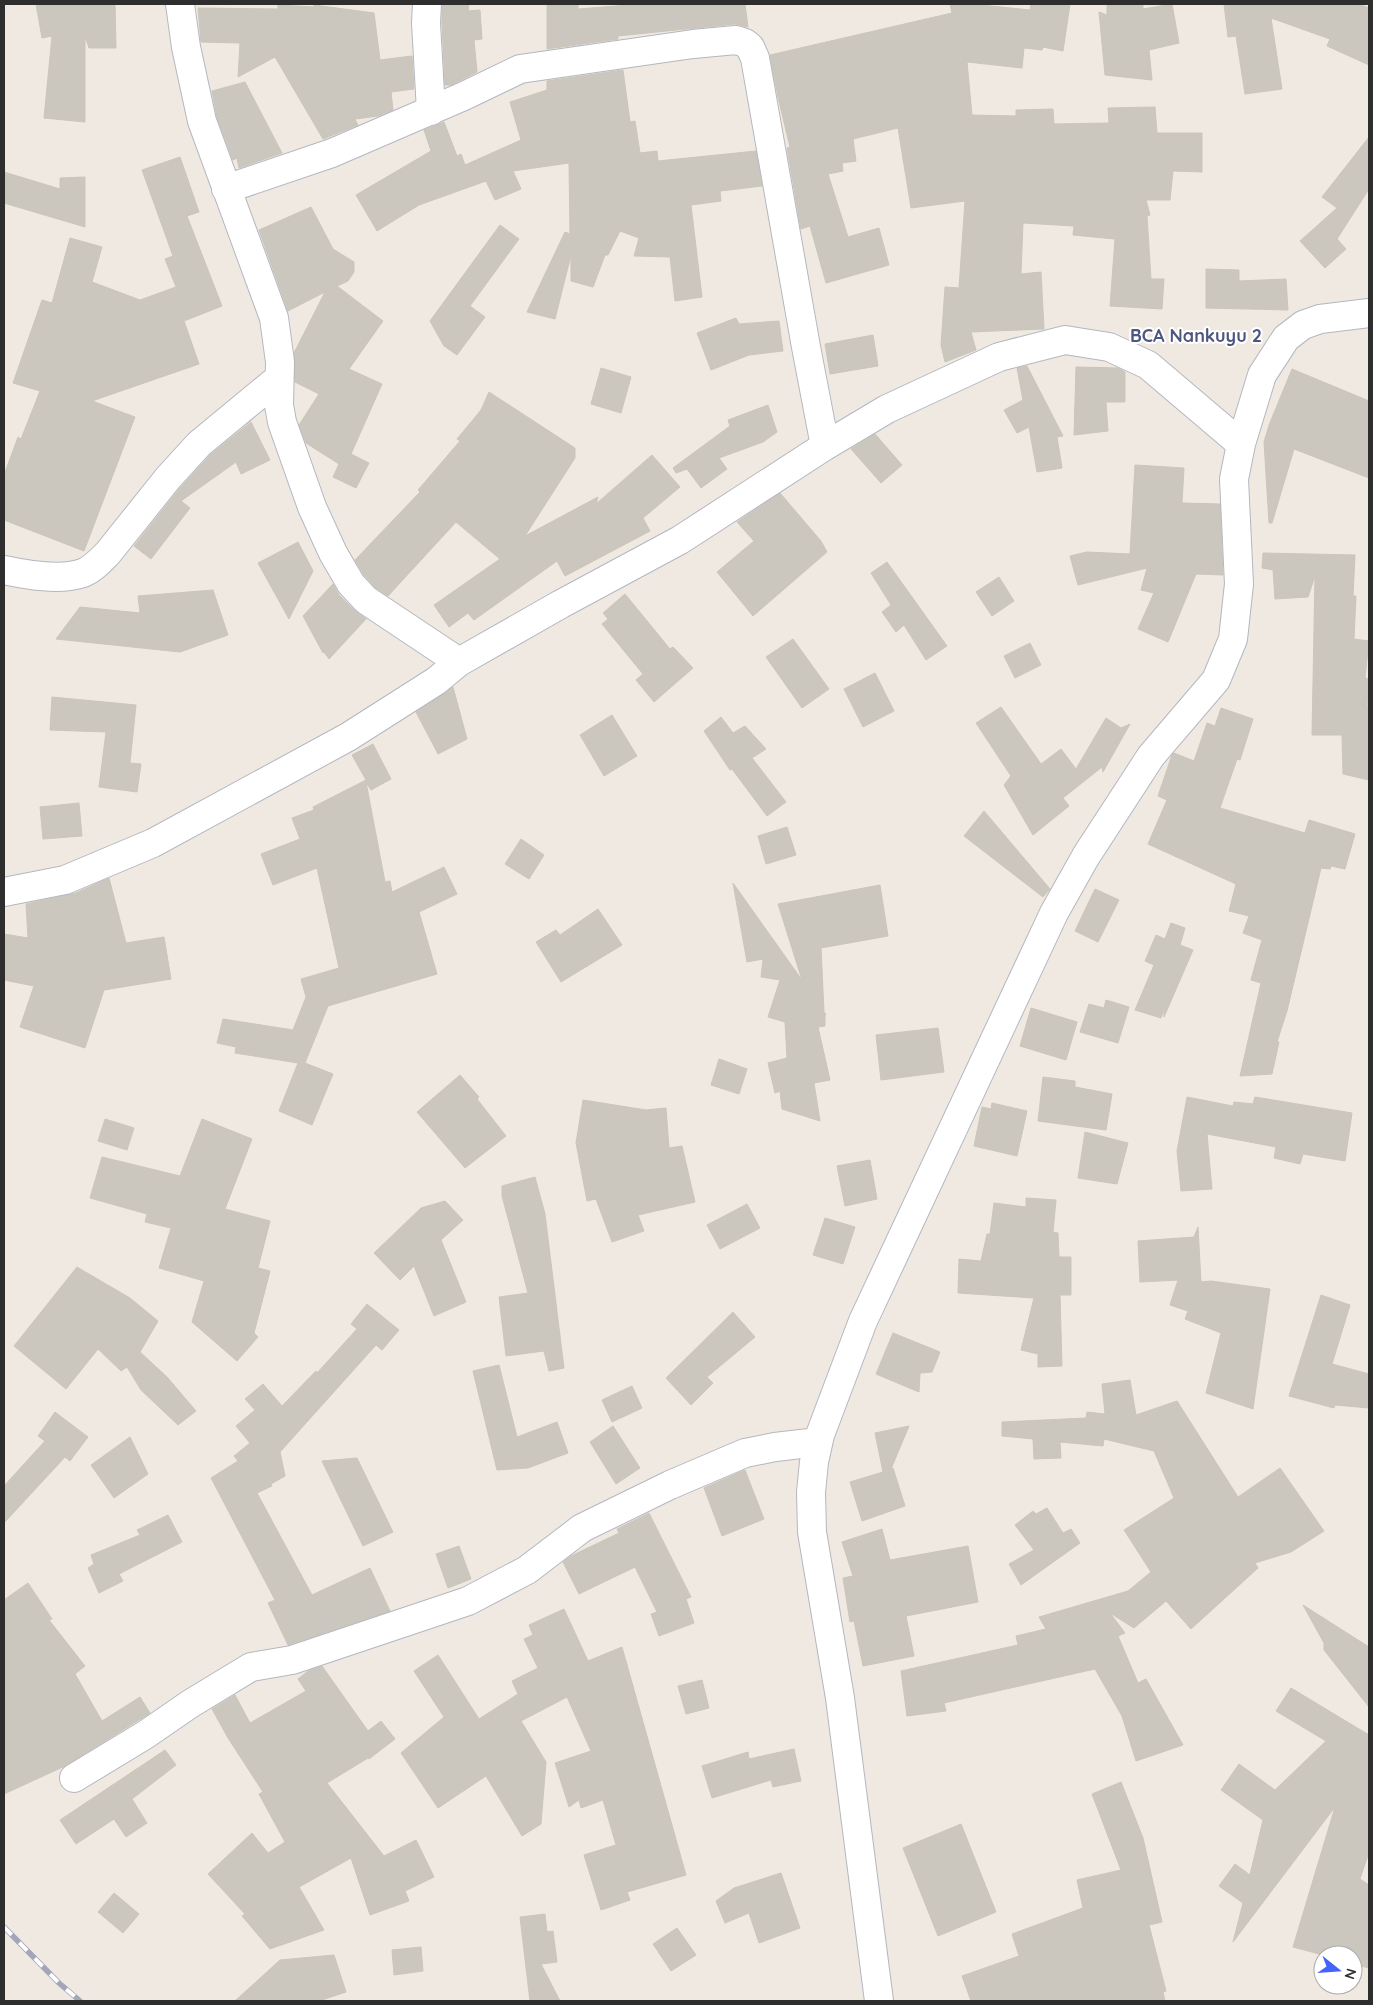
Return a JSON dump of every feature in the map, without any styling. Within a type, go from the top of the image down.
[{"type":"street","points":[[180,4],[196,98],[202,121],[274,318],[280,362],[279,405],[282,422],[296,467],[312,507],[333,553],[351,584],[366,600],[459,662]]},
{"type":"street","points":[[427,4],[426,23],[431,111]]},
{"type":"street","points":[[226,189],[332,153],[431,111],[520,69],[693,44],[736,40],[745,43],[755,58],[825,446]]},
{"type":"street","points":[[879,2001],[840,1698],[812,1532],[814,1462],[818,1442],[863,1321],[1054,913],[1086,856],[1151,756],[1216,680],[1233,639],[1240,584],[1234,479],[1241,444],[1262,375],[1286,338],[1303,325],[1320,319],[1369,313]]},
{"type":"street","points":[[4,892],[65,880],[153,843],[348,737],[436,681],[459,662],[680,540],[825,446],[887,410],[999,357],[1065,340],[1110,347],[1148,365],[1241,444]]},
{"type":"street","points":[[4,570],[58,577],[83,573],[97,564],[168,478],[199,444],[279,378]]},
{"type":"street","points":[[74,1778],[251,1667],[292,1660],[468,1601],[527,1570],[582,1528],[670,1485],[745,1453],[818,1442]]},
{"type":"building","points":[[36,4],[115,4],[116,48],[89,48],[85,36],[85,122],[44,118],[52,36],[42,38]]},
{"type":"building","points":[[442,4],[469,4],[468,11],[480,10],[482,39],[474,40],[477,72],[451,85],[445,85]]},
{"type":"building","points":[[547,4],[578,4],[578,9],[641,4],[745,4],[748,27],[735,24],[618,36],[618,39],[547,49]]},
{"type":"building","points":[[950,4],[972,4],[1030,10],[1031,4],[1070,4],[1063,51],[1043,47],[1042,50],[1024,48],[1022,68],[967,62],[972,115],[1016,116],[1016,110],[1053,109],[1054,124],[1109,123],[1108,108],[1155,107],[1157,133],[1202,133],[1202,172],[1173,171],[1170,200],[1146,200],[1150,215],[1147,216],[1151,279],[1164,279],[1162,309],[1110,306],[1115,239],[1073,235],[1074,226],[1023,223],[1021,274],[1041,272],[1044,329],[971,332],[976,350],[945,362],[941,345],[945,287],[959,288],[965,201],[911,208],[898,128],[853,139],[856,161],[842,163],[843,171],[828,174],[848,237],[879,228],[889,265],[826,283],[810,226],[801,229],[787,148],[790,147],[770,55],[952,13]]},
{"type":"building","points":[[1107,4],[1143,4],[1143,9],[1172,4],[1179,43],[1149,50],[1152,80],[1105,75],[1099,12],[1107,15]]},
{"type":"building","points":[[1224,4],[1359,4],[1369,8],[1369,65],[1327,46],[1330,39],[1271,18],[1282,89],[1245,94],[1236,36],[1228,37]]},
{"type":"building","points":[[278,5],[314,7],[314,5],[374,13],[380,60],[412,56],[414,89],[391,92],[393,110],[378,116],[355,119],[358,125],[323,139],[275,57],[238,77],[240,43],[201,42],[198,8],[278,9]]},
{"type":"building","points":[[623,70],[630,122],[635,121],[640,153],[657,151],[658,161],[756,151],[762,186],[720,191],[721,201],[691,205],[702,297],[675,301],[670,257],[634,256],[639,238],[620,231],[608,255],[605,255],[593,287],[571,281],[571,255],[555,319],[527,312],[565,232],[570,234],[569,163],[513,171],[521,189],[495,200],[486,181],[419,205],[377,231],[356,195],[431,151],[424,130],[444,122],[457,156],[461,154],[465,165],[521,140],[510,102],[547,90],[547,81]]},
{"type":"building","points":[[245,82],[282,153],[239,168],[237,158],[233,160],[217,117],[212,91]]},
{"type":"building","points":[[1369,137],[1369,189],[1337,239],[1346,249],[1325,268],[1300,241],[1337,208],[1322,197]]},
{"type":"building","points":[[180,157],[199,212],[187,216],[222,306],[184,321],[199,364],[92,401],[135,417],[84,551],[4,520],[4,475],[18,437],[21,439],[40,391],[13,383],[42,300],[52,303],[70,238],[102,247],[92,282],[140,300],[176,287],[165,259],[173,256],[142,170]]},
{"type":"building","points":[[4,172],[60,189],[60,178],[85,177],[85,227],[4,203]]},
{"type":"building","points":[[311,207],[333,249],[354,262],[354,272],[348,281],[337,286],[383,321],[349,369],[382,384],[351,454],[369,463],[356,488],[333,477],[339,464],[306,443],[299,425],[319,394],[295,382],[294,353],[325,292],[288,311],[259,230]]},
{"type":"building","points":[[500,225],[519,239],[470,306],[485,317],[457,355],[444,346],[430,321]]},
{"type":"building","points":[[1206,269],[1239,270],[1239,281],[1286,279],[1288,310],[1206,308]]},
{"type":"building","points":[[736,318],[739,324],[779,321],[783,351],[749,355],[711,370],[697,333]]},
{"type":"building","points":[[873,335],[878,366],[830,374],[825,344]]},
{"type":"building","points":[[1027,366],[1063,436],[1057,437],[1062,468],[1037,472],[1029,427],[1017,433],[1004,410],[1023,400],[1017,368]]},
{"type":"building","points":[[1076,367],[1118,368],[1125,372],[1125,402],[1106,402],[1108,431],[1074,435]]},
{"type":"building","points":[[601,368],[631,377],[621,413],[591,404]]},
{"type":"building","points":[[1292,369],[1369,401],[1369,478],[1294,449],[1272,523],[1269,523],[1264,442]]},
{"type":"building","points":[[489,392],[575,448],[575,458],[525,536],[598,497],[596,504],[652,455],[680,487],[643,518],[650,531],[565,576],[557,561],[474,620],[468,613],[449,627],[434,605],[500,559],[456,522],[388,596],[376,588],[364,575],[355,560],[420,492],[418,490],[460,441],[457,439],[481,410]]},
{"type":"building","points":[[768,405],[777,432],[763,442],[719,458],[727,469],[701,488],[687,469],[676,473],[673,468],[730,426],[728,420]]},
{"type":"building","points":[[251,422],[270,460],[241,474],[236,462],[181,501],[190,508],[151,559],[134,546],[180,488],[210,455]]},
{"type":"building","points":[[875,434],[902,465],[881,483],[851,449]]},
{"type":"building","points":[[1135,465],[1184,468],[1182,503],[1220,504],[1223,575],[1196,574],[1168,642],[1138,629],[1154,593],[1141,590],[1147,568],[1078,585],[1070,556],[1087,552],[1130,554]]},
{"type":"building","points":[[780,493],[821,541],[827,552],[753,616],[717,572],[754,541],[737,522]]},
{"type":"building","points":[[298,542],[313,571],[289,619],[258,563]]},
{"type":"building","points":[[1263,553],[1355,555],[1353,596],[1356,596],[1354,639],[1369,641],[1365,678],[1369,679],[1367,706],[1369,706],[1369,780],[1343,774],[1342,735],[1312,735],[1315,576],[1308,597],[1275,599],[1273,570],[1262,568]]},
{"type":"building","points":[[887,562],[947,646],[926,660],[904,625],[896,632],[882,612],[891,605],[871,573]]},
{"type":"building","points":[[999,577],[1014,601],[992,616],[976,592]]},
{"type":"building","points":[[333,584],[339,595],[366,619],[329,659],[323,653],[303,616]]},
{"type":"building","points":[[213,590],[228,635],[180,652],[56,639],[80,607],[140,613],[138,596]]},
{"type":"building","points":[[625,594],[670,649],[673,647],[693,668],[654,702],[636,680],[643,674],[602,624],[608,619],[603,613]]},
{"type":"building","points":[[793,639],[829,689],[802,708],[766,657]]},
{"type":"building","points":[[1030,643],[1041,665],[1015,678],[1004,656]]},
{"type":"building","points":[[875,673],[894,711],[863,727],[844,689]]},
{"type":"building","points":[[453,687],[467,739],[438,754],[416,712]]},
{"type":"building","points":[[52,697],[136,705],[130,763],[141,764],[137,792],[99,787],[106,732],[50,730]]},
{"type":"building","points":[[1001,707],[1041,764],[1061,749],[1076,769],[1106,718],[1121,728],[1130,724],[1103,772],[1102,767],[1063,798],[1069,806],[1033,835],[1004,785],[1011,776],[976,723]]},
{"type":"building","points":[[1221,708],[1253,719],[1240,760],[1237,759],[1220,808],[1305,833],[1309,820],[1355,834],[1345,869],[1331,866],[1330,869],[1321,868],[1287,1011],[1277,1042],[1279,1042],[1272,1074],[1240,1076],[1261,983],[1251,980],[1262,940],[1243,933],[1249,916],[1229,911],[1236,884],[1148,844],[1167,800],[1158,796],[1172,755],[1174,753],[1194,761],[1207,723],[1215,726]]},
{"type":"building","points":[[612,715],[637,756],[604,776],[580,735]]},
{"type":"building","points":[[721,717],[733,733],[745,726],[766,749],[752,758],[786,802],[767,816],[732,769],[730,770],[704,731]]},
{"type":"building","points":[[373,744],[391,779],[371,790],[366,782],[385,882],[390,881],[392,892],[444,867],[457,894],[419,912],[437,974],[328,1006],[305,1063],[333,1074],[312,1125],[279,1111],[298,1063],[235,1053],[236,1047],[217,1043],[223,1019],[293,1030],[306,997],[301,979],[339,968],[317,868],[273,885],[261,854],[300,839],[292,818],[314,810],[313,807],[366,780],[352,755]]},
{"type":"building","points":[[79,803],[82,836],[43,839],[40,807]]},
{"type":"building","points":[[984,811],[1050,889],[1043,897],[964,836]]},
{"type":"building","points":[[787,827],[796,855],[766,864],[758,836]]},
{"type":"building","points":[[521,839],[544,855],[529,879],[505,864]]},
{"type":"building","points":[[109,878],[126,943],[164,937],[171,979],[104,990],[85,1048],[20,1027],[34,986],[4,980],[4,934],[28,938],[26,904],[76,893]]},
{"type":"building","points":[[733,883],[802,980],[778,904],[880,885],[888,936],[821,948],[824,1012],[826,1015],[825,1026],[818,1027],[830,1080],[814,1083],[820,1121],[782,1109],[780,1091],[775,1093],[768,1063],[787,1058],[785,1022],[768,1017],[780,980],[761,977],[763,959],[747,962]]},
{"type":"building","points":[[1095,889],[1119,900],[1098,942],[1075,931]]},
{"type":"building","points":[[598,909],[622,945],[561,982],[536,942],[556,930],[560,935]]},
{"type":"building","points":[[1171,923],[1185,928],[1180,945],[1193,950],[1164,1017],[1164,1010],[1161,1018],[1135,1010],[1154,965],[1145,961],[1156,935],[1165,939]]},
{"type":"building","points":[[1106,1000],[1129,1007],[1118,1043],[1080,1032],[1089,1004],[1104,1008]]},
{"type":"building","points":[[1031,1008],[1077,1022],[1066,1060],[1020,1046]]},
{"type":"building","points":[[938,1028],[944,1072],[881,1080],[876,1035]]},
{"type":"building","points":[[719,1059],[747,1069],[739,1094],[711,1085]]},
{"type":"building","points":[[460,1075],[479,1097],[477,1099],[506,1136],[465,1168],[417,1112]]},
{"type":"building","points":[[1043,1077],[1075,1081],[1075,1087],[1112,1094],[1106,1130],[1038,1121]]},
{"type":"building","points":[[1187,1097],[1233,1106],[1234,1102],[1253,1104],[1255,1097],[1352,1113],[1345,1161],[1303,1154],[1300,1164],[1274,1158],[1276,1147],[1207,1134],[1212,1189],[1181,1191],[1177,1151]]},
{"type":"building","points":[[583,1100],[646,1110],[666,1108],[669,1148],[682,1146],[695,1202],[638,1215],[644,1231],[612,1242],[596,1199],[587,1201],[576,1143]]},
{"type":"building","points":[[992,1103],[1027,1111],[1017,1156],[974,1146],[982,1107],[991,1109]]},
{"type":"building","points":[[105,1119],[134,1128],[127,1150],[98,1141]]},
{"type":"building","points":[[202,1119],[252,1139],[225,1209],[270,1221],[258,1268],[270,1271],[254,1333],[258,1337],[237,1361],[192,1322],[204,1281],[159,1268],[171,1228],[145,1222],[147,1214],[90,1198],[102,1157],[180,1176]]},
{"type":"building","points":[[1085,1132],[1128,1143],[1117,1184],[1078,1178]]},
{"type":"building","points":[[870,1160],[877,1199],[845,1206],[837,1166]]},
{"type":"building","points":[[535,1177],[545,1214],[564,1368],[549,1371],[544,1351],[506,1356],[499,1297],[528,1293],[502,1196],[502,1186]]},
{"type":"building","points":[[1026,1198],[1056,1200],[1053,1232],[1058,1233],[1059,1257],[1071,1257],[1071,1295],[1060,1295],[1062,1366],[1038,1367],[1038,1354],[1021,1350],[1034,1298],[958,1293],[959,1259],[981,1261],[987,1234],[990,1234],[994,1203],[1026,1207]]},
{"type":"building","points":[[445,1201],[463,1220],[441,1240],[466,1302],[434,1316],[414,1266],[400,1280],[374,1253],[421,1208]]},
{"type":"building","points":[[747,1204],[760,1228],[720,1249],[707,1225]]},
{"type":"building","points":[[825,1218],[855,1227],[843,1264],[813,1255]]},
{"type":"building","points":[[1198,1227],[1201,1282],[1211,1281],[1270,1289],[1253,1409],[1206,1393],[1221,1333],[1185,1319],[1188,1311],[1170,1305],[1178,1280],[1140,1282],[1138,1241],[1194,1237]]},
{"type":"building","points":[[77,1267],[130,1298],[158,1321],[140,1352],[167,1377],[196,1411],[178,1425],[141,1390],[127,1367],[121,1371],[98,1349],[66,1389],[14,1346]]},
{"type":"building","points":[[1321,1295],[1350,1305],[1332,1364],[1369,1374],[1369,1408],[1335,1405],[1334,1408],[1289,1396]]},
{"type":"building","points":[[367,1304],[399,1330],[382,1350],[376,1345],[280,1452],[285,1476],[271,1484],[272,1486],[257,1493],[312,1595],[370,1568],[390,1611],[288,1645],[268,1603],[275,1600],[211,1478],[238,1461],[234,1456],[250,1443],[236,1426],[255,1410],[245,1399],[263,1384],[282,1406],[316,1371],[317,1373],[357,1329],[351,1324]]},
{"type":"building","points":[[733,1312],[755,1337],[707,1377],[713,1383],[691,1405],[666,1378]]},
{"type":"building","points":[[893,1333],[940,1352],[932,1372],[920,1373],[919,1392],[876,1374]]},
{"type":"building","points":[[499,1365],[517,1437],[557,1422],[568,1453],[528,1468],[497,1470],[473,1371]]},
{"type":"building","points":[[1130,1380],[1136,1415],[1177,1401],[1238,1497],[1280,1468],[1324,1531],[1291,1552],[1255,1563],[1258,1568],[1191,1629],[1166,1601],[1134,1628],[1110,1613],[1125,1633],[1118,1636],[1138,1683],[1146,1679],[1183,1745],[1136,1761],[1122,1716],[1095,1669],[944,1703],[946,1711],[907,1716],[901,1671],[1018,1645],[1016,1636],[1046,1629],[1039,1617],[1128,1591],[1151,1572],[1124,1530],[1174,1498],[1154,1451],[1104,1439],[1103,1446],[1060,1442],[1061,1458],[1034,1459],[1033,1439],[1002,1436],[1002,1422],[1086,1418],[1087,1412],[1105,1414],[1102,1384]]},
{"type":"building","points":[[632,1386],[642,1408],[612,1422],[602,1400]]},
{"type":"building","points":[[55,1412],[88,1437],[70,1461],[65,1457],[4,1523],[4,1486],[45,1441],[38,1436]]},
{"type":"building","points":[[613,1426],[640,1468],[616,1484],[590,1442]]},
{"type":"building","points":[[909,1426],[891,1469],[893,1468],[905,1506],[862,1521],[850,1482],[883,1472],[875,1433]]},
{"type":"building","points":[[130,1437],[148,1474],[114,1498],[91,1465]]},
{"type":"building","points":[[357,1458],[393,1532],[363,1546],[322,1461]]},
{"type":"building","points":[[745,1470],[764,1519],[722,1536],[704,1488]]},
{"type":"building","points":[[1047,1508],[1063,1533],[1071,1529],[1080,1543],[1021,1585],[1009,1564],[1034,1550],[1015,1525],[1033,1511],[1036,1514]]},
{"type":"building","points":[[649,1513],[691,1597],[686,1599],[694,1623],[659,1636],[651,1614],[657,1612],[635,1567],[579,1594],[563,1562],[571,1556],[619,1533],[617,1529]]},
{"type":"building","points":[[168,1515],[182,1542],[119,1574],[123,1581],[99,1593],[88,1568],[94,1564],[91,1555],[140,1535],[137,1530]]},
{"type":"building","points":[[882,1529],[890,1560],[968,1546],[978,1602],[906,1616],[914,1656],[863,1666],[854,1621],[850,1622],[843,1578],[853,1576],[842,1542]]},
{"type":"building","points":[[459,1546],[471,1579],[448,1588],[436,1554]]},
{"type":"building","points":[[28,1583],[52,1619],[49,1620],[85,1666],[75,1674],[102,1721],[140,1697],[150,1713],[65,1766],[4,1794],[4,1600]]},
{"type":"building","points":[[1303,1605],[1369,1647],[1369,1707],[1324,1650],[1324,1643]]},
{"type":"building","points":[[564,1609],[588,1661],[622,1647],[686,1875],[627,1892],[630,1900],[601,1910],[584,1855],[616,1845],[603,1800],[581,1808],[579,1800],[569,1807],[555,1763],[591,1751],[567,1697],[521,1721],[546,1762],[541,1824],[522,1836],[486,1776],[438,1808],[401,1753],[444,1717],[414,1671],[438,1655],[479,1719],[518,1694],[512,1681],[538,1668],[524,1639],[533,1635],[529,1625]]},
{"type":"building","points":[[322,1666],[368,1731],[381,1721],[395,1739],[369,1759],[327,1783],[384,1856],[416,1840],[434,1877],[405,1891],[409,1901],[370,1915],[351,1858],[299,1887],[324,1930],[270,1949],[242,1916],[245,1914],[208,1874],[252,1833],[268,1853],[285,1842],[259,1794],[263,1792],[228,1738],[212,1709],[235,1695],[250,1723],[306,1691],[298,1679],[308,1671]]},
{"type":"building","points":[[702,1680],[709,1708],[686,1714],[678,1686]]},
{"type":"building","points":[[1291,1688],[1369,1735],[1369,1852],[1360,1879],[1369,1885],[1369,1968],[1363,1966],[1363,1945],[1313,1945],[1313,1952],[1293,1947],[1335,1807],[1233,1942],[1243,1903],[1219,1886],[1235,1864],[1250,1875],[1263,1820],[1221,1790],[1239,1764],[1275,1790],[1326,1741],[1276,1711]]},
{"type":"building","points":[[794,1749],[801,1781],[773,1787],[771,1780],[712,1798],[702,1766],[748,1752],[749,1759]]},
{"type":"building","points":[[165,1750],[176,1765],[132,1799],[147,1823],[126,1837],[114,1819],[76,1844],[60,1820]]},
{"type":"building","points":[[1121,1782],[1143,1838],[1162,1922],[1149,1925],[1166,1991],[1163,1992],[1165,2001],[971,2001],[962,1976],[1019,1956],[1012,1934],[1083,1908],[1077,1880],[1121,1870],[1092,1794]]},
{"type":"building","points":[[961,1824],[996,1912],[938,1936],[903,1848]]},
{"type":"building","points":[[781,1873],[800,1928],[759,1943],[749,1913],[725,1923],[716,1901],[734,1888]]},
{"type":"building","points":[[114,1893],[139,1914],[123,1933],[98,1912]]},
{"type":"building","points":[[545,1914],[547,1932],[553,1931],[557,1962],[541,1964],[560,2001],[530,2001],[520,1917]]},
{"type":"building","points":[[677,1928],[696,1955],[671,1971],[653,1944]]},
{"type":"building","points":[[421,1947],[423,1971],[394,1975],[392,1950]]},
{"type":"building","points":[[334,1955],[346,1992],[319,2001],[235,2001],[280,1960]]},
{"type":"railway","points":[[4,1927],[59,1983],[80,2001]]},
{"type":"district","name":"BCA Nankuyu 2","points":[[1196,335]]}]
